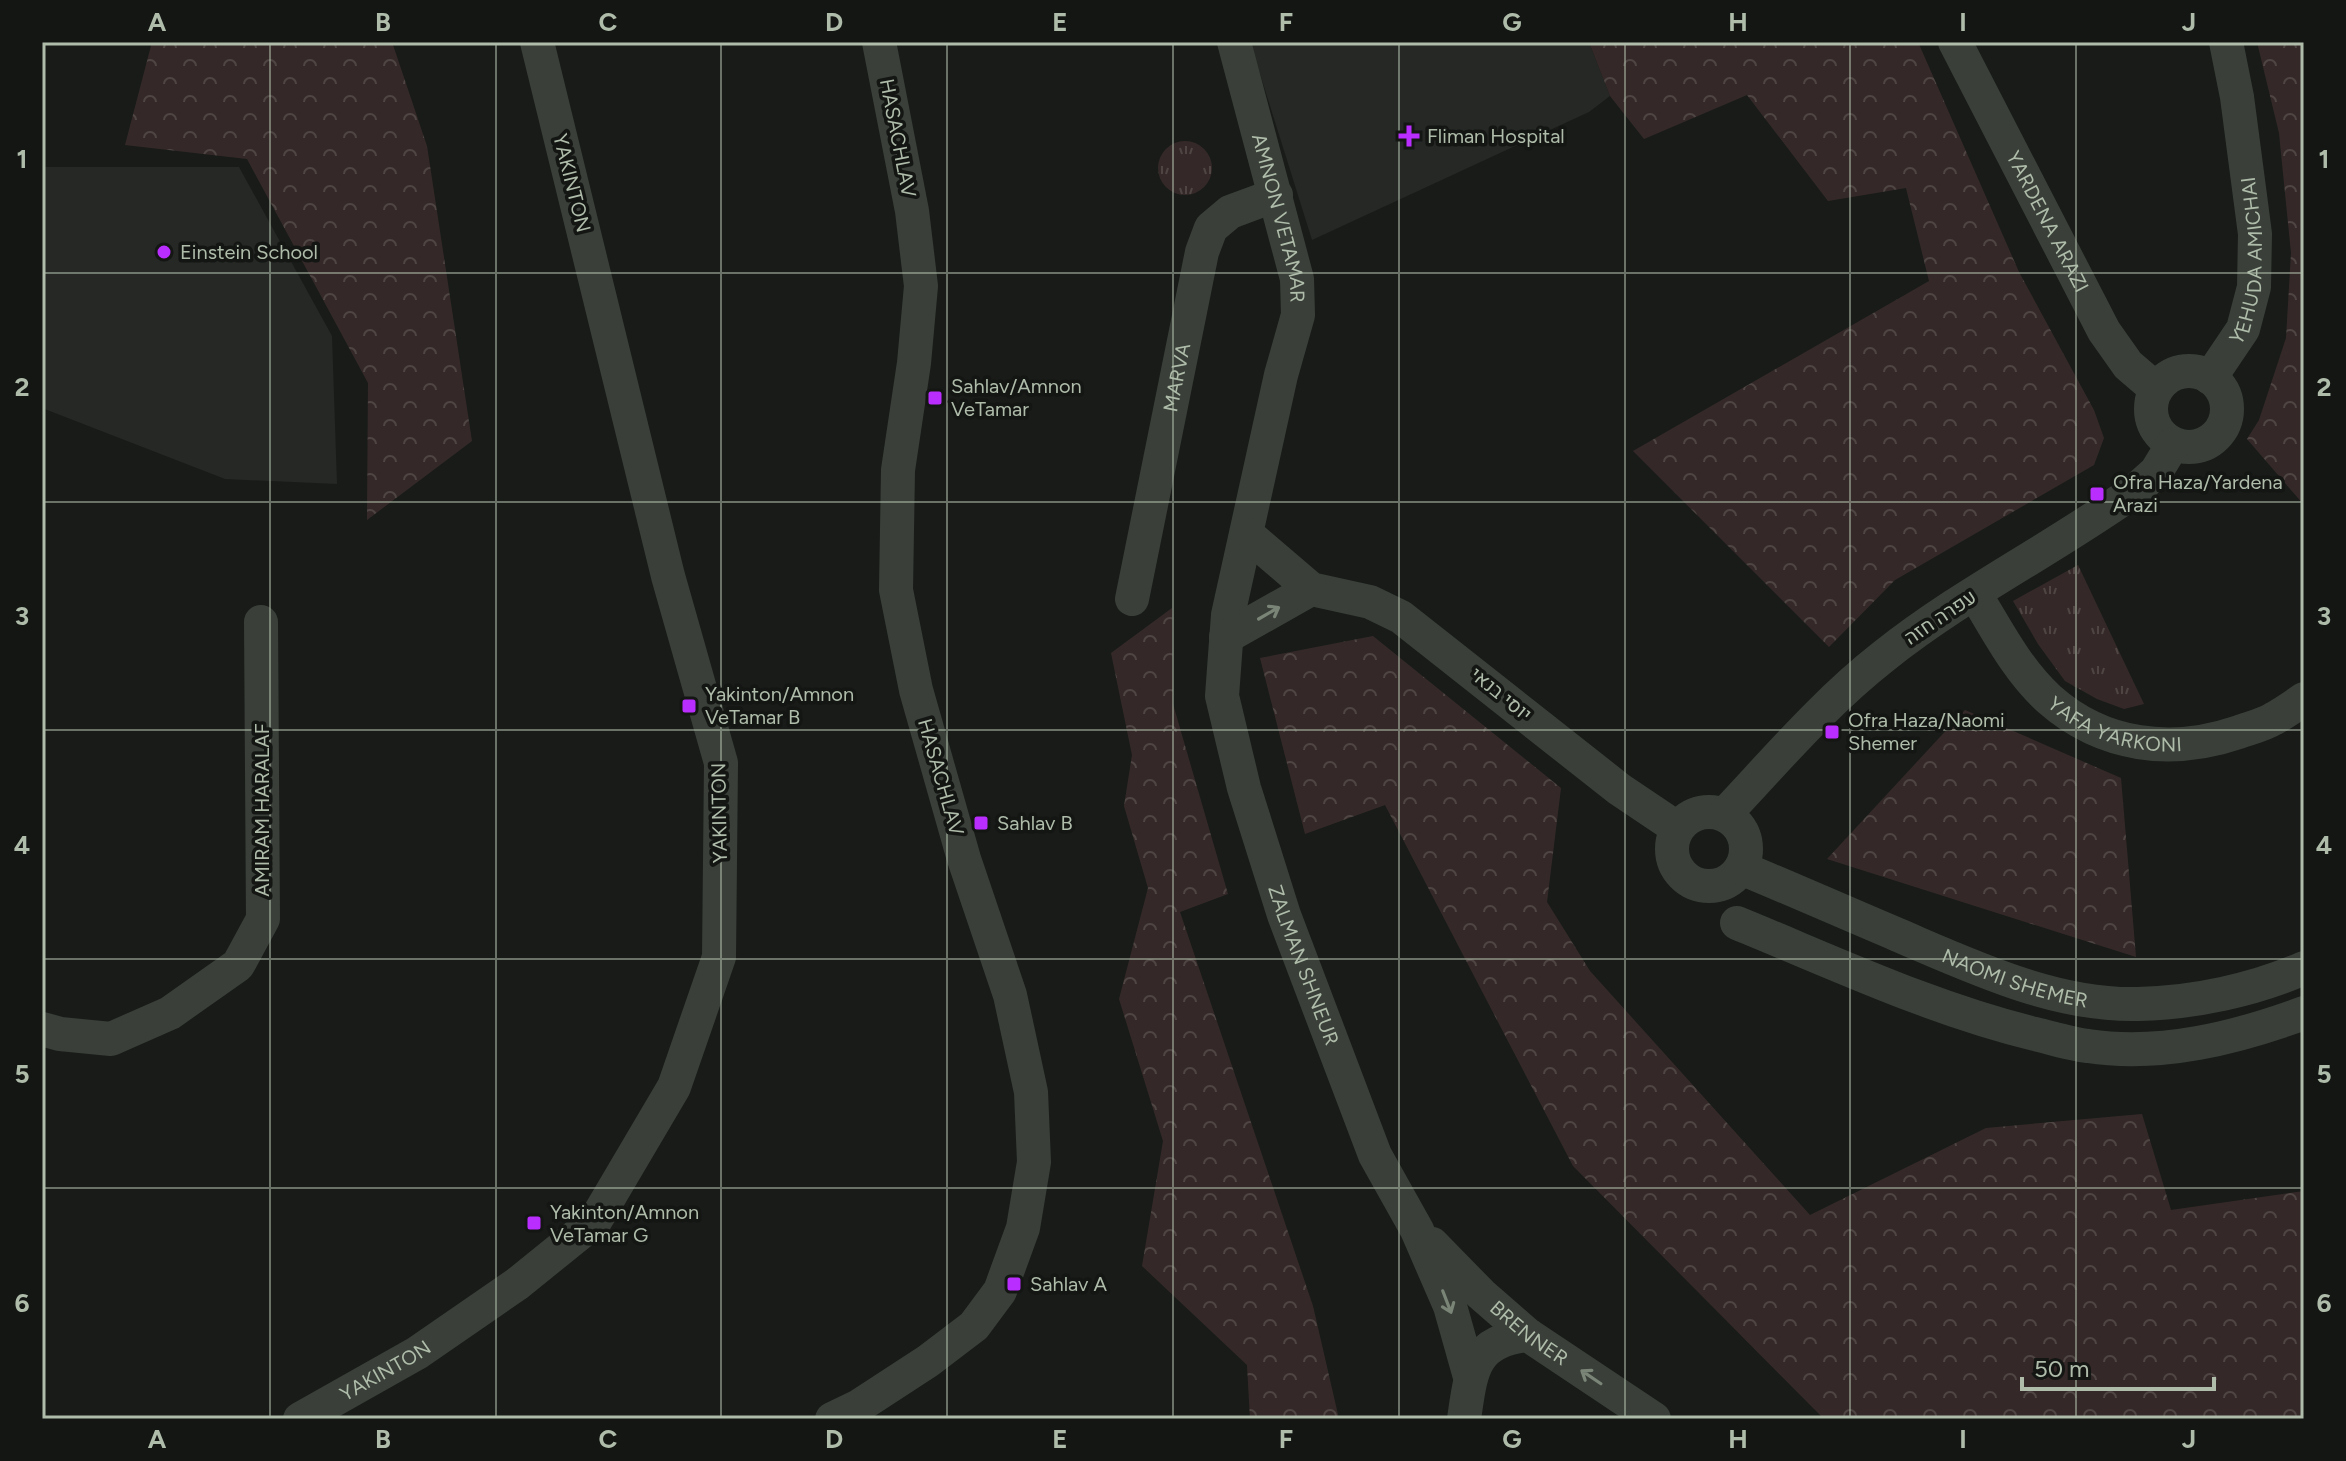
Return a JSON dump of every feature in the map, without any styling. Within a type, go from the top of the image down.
[{"type":"street","name":"YAKINTON","points":[[300,1419],[417,1353],[517,1284],[595,1221],[674,1087],[719,957],[721,763],[668,576],[537,42]]},
{"type":"street","name":"HASACHLAV","points":[[832,1419],[859,1406],[928,1361],[974,1326],[1000,1291],[1023,1228],[1034,1162],[1031,1092],[1010,995],[964,859],[916,690],[896,590],[898,470],[914,363],[921,286],[912,211],[879,42]]},
{"type":"street","name":"AMNON VETAMAR","points":[[1234,42],[1297,279],[1298,315],[1281,375],[1248,535]]},
{"type":"street","name":"YARDENA ARAZI","points":[[1955,42],[2104,331],[2128,365],[2156,389]]},
{"type":"street","name":"YEHUDA AMICHAI","points":[[2210,378],[2243,329],[2254,287],[2255,234],[2237,97],[2226,42]]},
{"type":"street","name":"MARVA","points":[[1132,599],[1202,252],[1211,228],[1230,212],[1276,195]]},
{"type":"street","points":[[2187,371],[2210,378],[2219,386],[2227,410],[2219,433],[2198,447],[2173,444],[2155,427],[2151,401],[2156,389],[2175,374],[2187,371]]},
{"type":"street","name":"עפרה חזה","points":[[1725,814],[1796,739],[1882,657],[1923,626],[2137,489],[2156,472],[2173,444]]},
{"type":"street","name":"יוסי בנאי","points":[[1248,535],[1311,589],[1370,602],[1401,617],[1619,789],[1677,828]]},
{"type":"street","name":"ZALMAN SHNEUR","points":[[1248,535],[1228,615],[1222,696],[1244,788],[1284,915],[1375,1155],[1417,1230],[1450,1306],[1470,1377]]},
{"type":"street","points":[[1226,637],[1311,589]]},
{"type":"street","name":"YAFA YARKONI","points":[[1975,594],[2020,667],[2048,698],[2079,721],[2126,740],[2170,747],[2219,739],[2271,721],[2304,699]]},
{"type":"street","name":"AMIRAM HARALAF","points":[[42,1029],[111,1039],[170,1013],[238,965],[263,919],[261,622]]},
{"type":"street","points":[[1704,811],[1725,814],[1743,832],[1746,856],[1741,868],[1734,877],[1712,887],[1689,881],[1680,873],[1671,851],[1677,828],[1684,820],[1704,811]]},
{"type":"street","name":"NAOMI SHEMER","points":[[1741,868],[1941,953],[2020,983],[2083,999],[2137,1004],[2199,998],[2259,985],[2304,968]]},
{"type":"street","points":[[1737,923],[1911,995],[2002,1026],[2089,1047],[2152,1048],[2217,1041],[2304,1013]]},
{"type":"street","name":"BRENNER","points":[[1417,1230],[1481,1294],[1528,1335],[1654,1419]]},
{"type":"street","name":"ZALMAN SHNEUR","points":[[1464,1419],[1475,1362],[1484,1351],[1511,1337],[1528,1335]]},
{"type":"shaded area","name":"Fliman Hospital","points":[[1250,42],[1589,42],[1610,96],[1589,112],[1312,240]]},
{"type":"shaded area","name":"Einstein School","points":[[42,167],[239,167],[332,336],[337,484],[225,479],[42,408]]},
{"type":"green space","points":[[152,42],[392,42],[427,146],[472,441],[367,520],[368,383],[247,159],[125,145]]},
{"type":"green space","points":[[1589,42],[1918,42],[2019,272],[2094,410],[2104,438],[2094,465],[1895,580],[1829,647],[1633,451],[1929,281],[1906,188],[1828,201],[1747,95],[1644,139],[1610,96]]},
{"type":"green space","points":[[2257,42],[2304,42],[2304,505],[2247,439],[2259,420],[2286,338],[2291,253],[2279,133]]},
{"type":"green space","points":[[1185,141],[1204,149],[1212,168],[1204,187],[1185,195],[1166,187],[1158,168],[1166,149]]},
{"type":"green space","points":[[2078,565],[2144,704],[2124,709],[2097,699],[2065,681],[2038,644],[2013,601]]},
{"type":"green space","points":[[1172,608],[1173,704],[1228,894],[1180,912],[1313,1306],[1339,1419],[1250,1419],[1247,1365],[1142,1266],[1163,1141],[1119,999],[1148,888],[1124,806],[1132,755],[1111,653]]},
{"type":"green space","points":[[1373,636],[1561,788],[1547,902],[1590,971],[1810,1215],[1986,1128],[2142,1114],[2171,1210],[2304,1191],[2304,1419],[1917,1419],[1912,1416],[1906,1419],[1824,1419],[1573,1166],[1385,805],[1305,834],[1260,658]]},
{"type":"green space","points":[[1965,710],[2121,778],[2136,957],[1827,859]]},
{"type":"place","name":"Fliman Hospital","points":[[1409,136]]},
{"type":"place","name":"Einstein School","points":[[164,252]]},
{"type":"place","name":"Sahlav/Amnon VeTamar","points":[[935,398]]},
{"type":"place","name":"Ofra Haza/Yardena Arazi","points":[[2097,494]]},
{"type":"place","name":"Yakinton/Amnon VeTamar B","points":[[689,706]]},
{"type":"place","name":"Ofra Haza/Naomi Shemer","points":[[1832,732]]},
{"type":"place","name":"Sahlav B","points":[[981,823]]},
{"type":"place","name":"Yakinton/Amnon VeTamar G","points":[[534,1223]]},
{"type":"place","name":"Sahlav A","points":[[1014,1284]]}]
